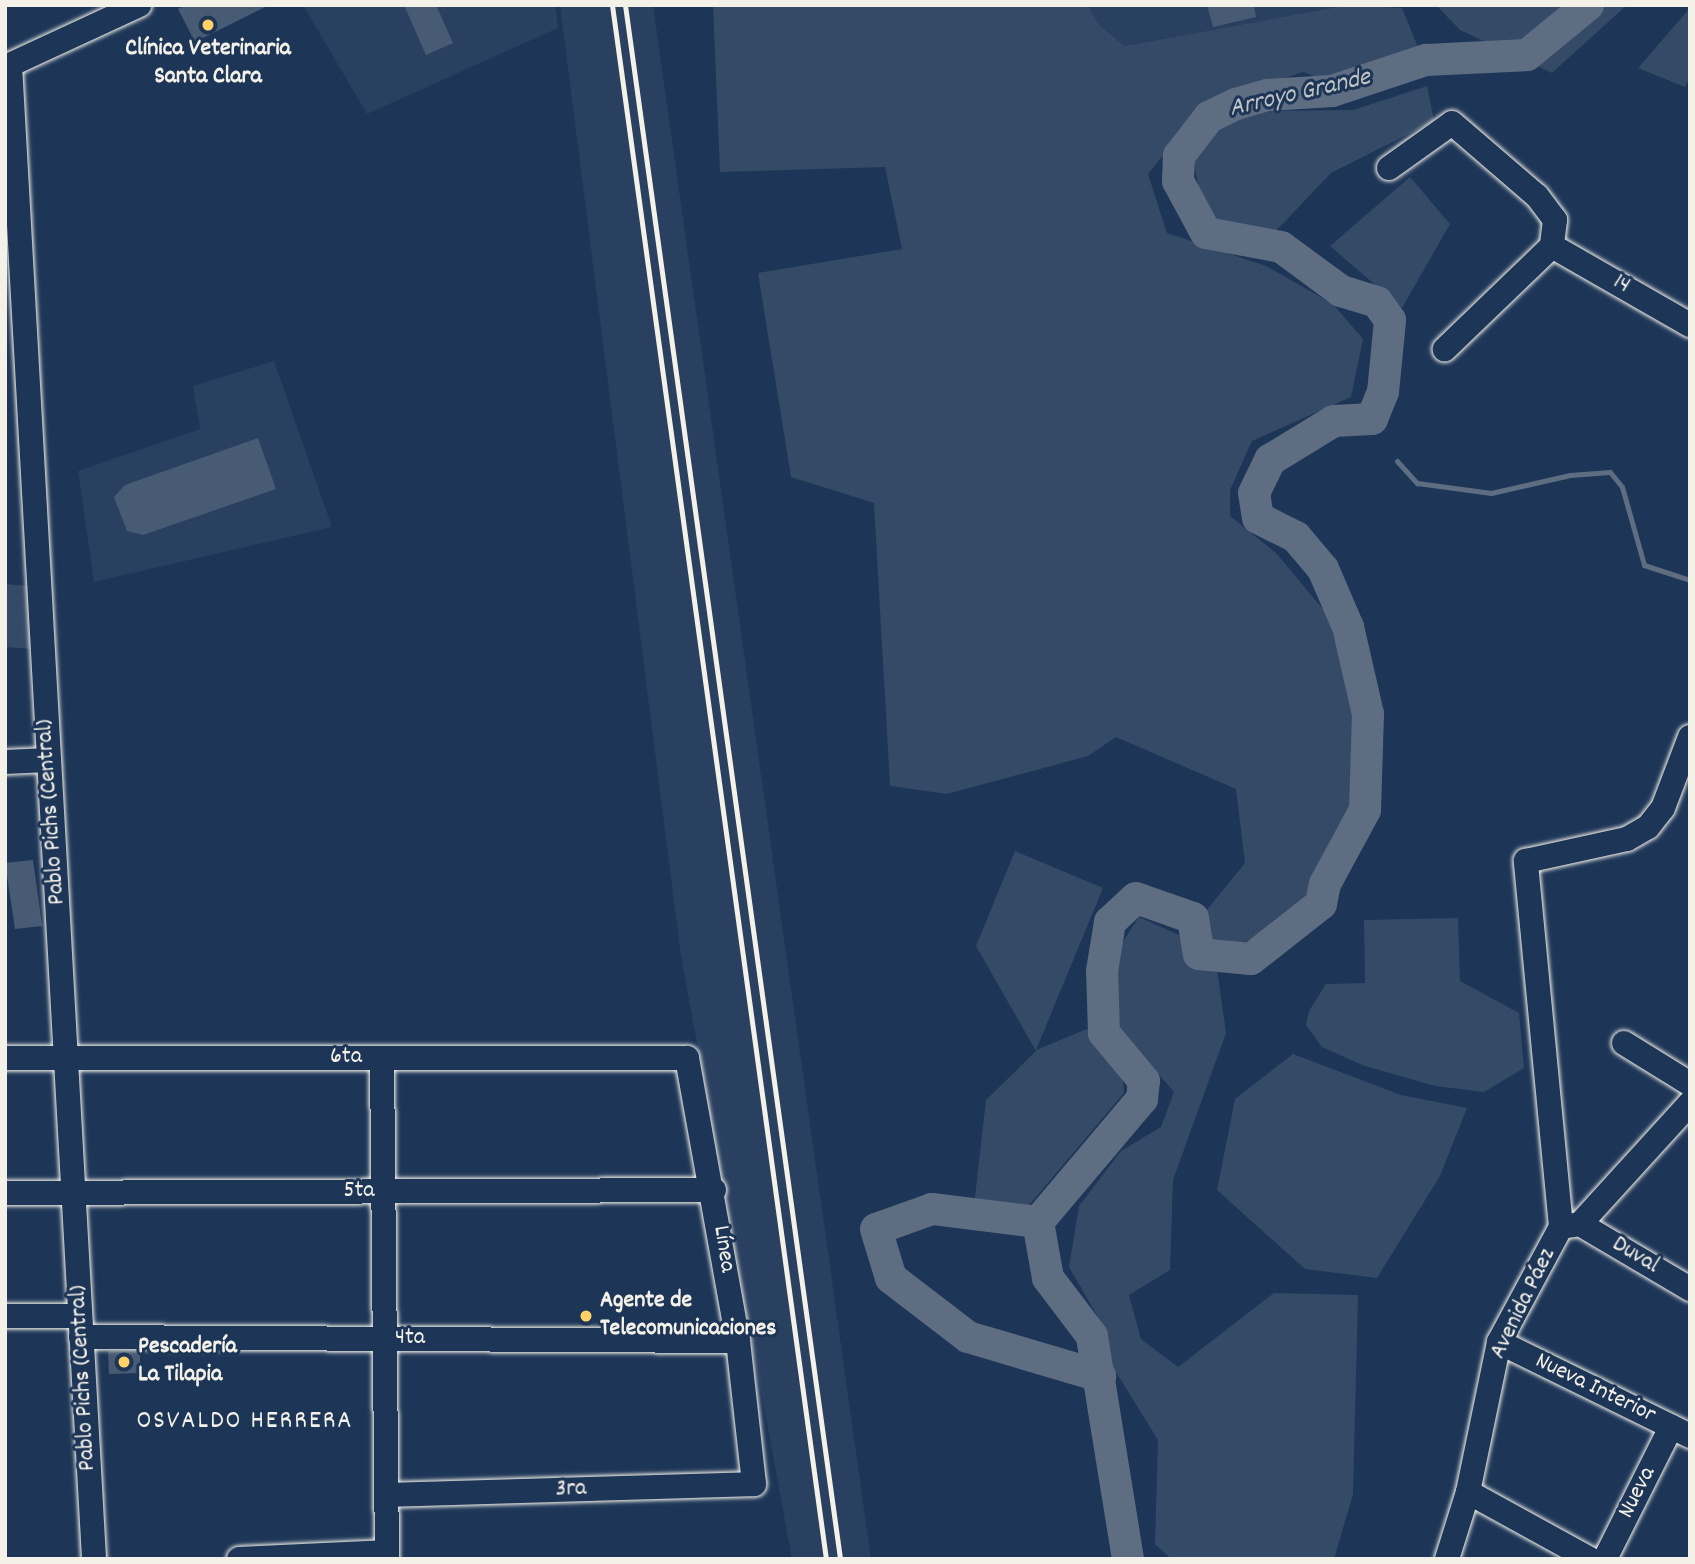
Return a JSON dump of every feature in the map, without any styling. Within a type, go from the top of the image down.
[{"type":"street","points":[[8,66],[139,5]]},
{"type":"street","name":"Pablo Pichs (Central)","points":[[8,66],[76,1194],[80,1327],[94,1559]]},
{"type":"street","points":[[1389,168],[1452,124],[1537,196],[1555,219],[1552,246],[1445,349]]},
{"type":"street","name":"14","points":[[1552,246],[1690,325]]},
{"type":"street","points":[[1571,1226],[1526,860],[1627,839],[1648,827],[1663,808],[1690,737]]},
{"type":"street","points":[[5,762],[48,760]]},
{"type":"street","points":[[1624,1043],[1690,1084]]},
{"type":"street","name":"6ta","points":[[5,1058],[687,1058]]},
{"type":"street","points":[[239,1559],[387,1556],[388,1339],[382,1058]]},
{"type":"street","name":"Línea","points":[[687,1058],[714,1190],[738,1341],[754,1484]]},
{"type":"street","name":"Avenida Páez","points":[[1447,1559],[1468,1492],[1499,1342],[1571,1226],[1690,1103]]},
{"type":"street","name":"5ta","points":[[5,1194],[714,1190]]},
{"type":"street","name":"Duval","points":[[1571,1226],[1690,1289]]},
{"type":"street","name":"4ta","points":[[5,1316],[80,1327],[388,1339],[738,1341]]},
{"type":"street","name":"Nueva Interior","points":[[1499,1342],[1680,1431]]},
{"type":"street","name":"Nueva","points":[[1605,1559],[1680,1431]]},
{"type":"street","name":"3ra","points":[[389,1495],[754,1484]]},
{"type":"street","points":[[1468,1492],[1590,1559]]},
{"type":"shaded area","points":[[303,5],[555,5],[558,28],[367,114]]},
{"type":"shaded area","points":[[560,5],[653,5],[871,1559],[792,1559],[681,956]]},
{"type":"shaded area","points":[[713,5],[1088,5],[1099,25],[1125,46],[1348,5],[1402,8],[1419,50],[1328,82],[1303,72],[1203,106],[1148,174],[1167,233],[1266,266],[1333,304],[1363,339],[1351,397],[1252,441],[1230,490],[1230,516],[1276,553],[1327,614],[1350,690],[1357,736],[1354,810],[1322,874],[1292,919],[1241,944],[1204,946],[1205,912],[1245,863],[1236,789],[1116,737],[1088,756],[947,794],[890,786],[874,503],[791,477],[758,273],[902,249],[885,167],[720,172]]},
{"type":"shaded area","points":[[1088,5],[1348,5],[1125,46],[1099,25]]},
{"type":"shaded area","points":[[1436,5],[1627,5],[1552,73],[1460,30]]},
{"type":"shaded area","points":[[1690,8],[1690,78],[1685,87],[1638,68]]},
{"type":"shaded area","points":[[1427,86],[1434,121],[1331,173],[1272,235],[1217,224],[1200,195],[1193,158],[1223,120],[1267,111],[1353,110]]},
{"type":"shaded area","points":[[1410,177],[1450,224],[1402,308],[1330,246]]},
{"type":"shaded area","points":[[274,361],[332,527],[94,582],[78,471],[200,429],[193,386]]},
{"type":"shaded area","points":[[5,584],[29,586],[32,649],[5,647]]},
{"type":"shaded area","points":[[1015,851],[1103,888],[1036,1050],[1087,1029],[1122,1071],[1124,1093],[1024,1211],[974,1206],[986,1100],[1036,1051],[976,946]]},
{"type":"shaded area","points":[[1139,917],[1179,935],[1187,959],[1217,969],[1226,1033],[1173,1180],[1170,1270],[1129,1295],[1141,1339],[1178,1367],[1274,1293],[1358,1295],[1353,1494],[1334,1559],[1171,1559],[1155,1544],[1158,1440],[1111,1364],[1101,1322],[1069,1267],[1079,1206],[1121,1151],[1161,1127],[1174,1092],[1120,1030],[1113,987],[1120,946]]},
{"type":"shaded area","points":[[1458,918],[1460,981],[1519,1013],[1524,1068],[1484,1092],[1435,1086],[1362,1065],[1322,1047],[1306,1025],[1309,1011],[1326,984],[1365,983],[1364,920]]},
{"type":"shaded area","points":[[1293,1054],[1401,1095],[1467,1108],[1440,1176],[1377,1278],[1305,1269],[1217,1190],[1235,1099]]},
{"type":"building","name":"Clínica Veterinaria Santa Clara","points":[[185,5],[269,5],[195,42],[178,9]]},
{"type":"building","points":[[404,5],[436,5],[453,43],[426,55]]},
{"type":"building","points":[[1207,5],[1254,5],[1256,17],[1213,27]]},
{"type":"building","points":[[258,438],[276,489],[143,535],[127,531],[114,497],[125,485]]},
{"type":"building","points":[[33,860],[42,926],[15,929],[5,863]]},
{"type":"building","name":"Pescadería La Tilapia","points":[[140,1350],[140,1373],[109,1374],[108,1351]]},
{"type":"waterway","name":"Arroyo Grande","points":[[1128,1559],[1092,1336],[1048,1278],[1038,1222],[1142,1099],[1144,1081],[1104,1033],[1102,971],[1110,922],[1136,898],[1193,918],[1199,954],[1251,959],[1321,904],[1325,884],[1365,810],[1368,714],[1348,627],[1323,569],[1296,537],[1258,518],[1254,493],[1270,460],[1334,421],[1372,419],[1383,392],[1390,320],[1377,302],[1341,291],[1281,247],[1206,233],[1178,181],[1179,156],[1209,117],[1236,104],[1268,95],[1332,91],[1426,60],[1527,55],[1588,5]]},
{"type":"waterway","points":[[1397,461],[1417,483],[1491,493],[1570,475],[1610,472],[1622,487],[1644,565],[1690,580]]},
{"type":"waterway","name":"Arroyo Grande","points":[[1038,1222],[932,1209],[876,1229],[891,1278],[968,1337],[1100,1376]]},
{"type":"railway","points":[[612,5],[826,1559]]},
{"type":"railway","points":[[625,5],[840,1559]]},
{"type":"place","name":"Clínica Veterinaria Santa Clara","points":[[208,25]]},
{"type":"place","name":"Agente de Telecomunicaciones","points":[[586,1316]]},
{"type":"place","name":"Pescadería La Tilapia","points":[[124,1362]]},
{"type":"district","name":"OSVALDO HERRERA","points":[[245,1422]]}]
